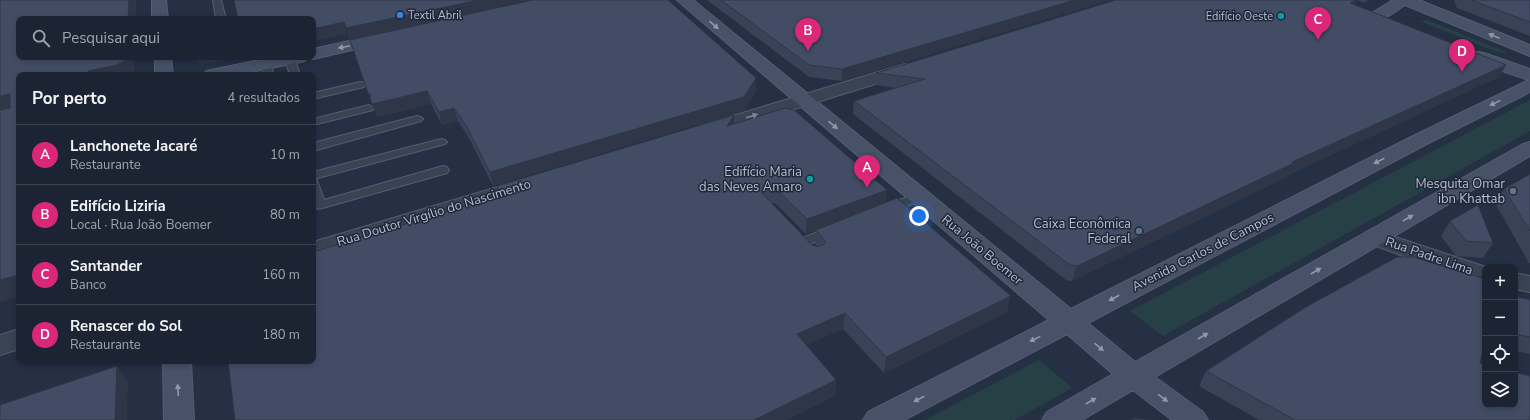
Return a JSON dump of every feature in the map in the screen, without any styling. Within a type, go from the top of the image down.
[{"type":"main road","points":[[159,0],[160,16]]},
{"type":"main road","name":"Rua João Boemer","points":[[684,0],[1134,376],[1192,420]]},
{"type":"main road","points":[[1396,23],[1372,13],[1403,0]]},
{"type":"main road","points":[[1406,0],[1530,51]]},
{"type":"main road","points":[[316,53],[398,35]]},
{"type":"main road","points":[[1467,52],[1530,75]]},
{"type":"main road","points":[[163,60],[164,72]]},
{"type":"main road","points":[[245,72],[267,70],[290,60]]},
{"type":"main road","name":"Avenida Carlos de Campos","points":[[878,420],[1414,143],[1530,85]]},
{"type":"main road","points":[[1057,420],[1530,148]]},
{"type":"main road","points":[[177,364],[179,420]]},
{"type":"street","points":[[691,134],[920,64]]},
{"type":"street","name":"Rua Doutor Virgílio do Nascimento","points":[[316,249],[547,178]]},
{"type":"street","name":"Rua Padre Lima","points":[[1374,237],[1445,263],[1482,273]]},
{"type":"street","points":[[1518,282],[1530,284]]},
{"type":"street","points":[[0,345],[16,341]]},
{"type":"lane","points":[[217,0],[220,16]]},
{"type":"lane","points":[[295,60],[295,72]]},
{"type":"lane","points":[[316,95],[360,85]]},
{"type":"lane","points":[[316,121],[369,108]]},
{"type":"lane","points":[[316,146],[417,119]]},
{"type":"lane","points":[[316,175],[441,142]]},
{"type":"lane","points":[[316,205],[443,170]]},
{"type":"lane","points":[[876,214],[919,197]]},
{"type":"lane","points":[[794,232],[808,247],[847,225]]},
{"type":"green space","points":[[1427,20],[1509,54],[1494,51],[1420,21]]},
{"type":"green space","points":[[1530,100],[1530,131],[1163,336],[1130,311]]},
{"type":"green space","points":[[1039,360],[1072,388],[1014,420],[925,420]]},
{"type":"building","points":[[0,0],[129,0],[128,16],[16,16],[16,60],[126,60],[117,65],[88,72],[16,72],[16,276],[0,280],[0,110],[10,108],[10,94],[0,96]]},
{"type":"building","points":[[234,0],[479,0],[346,28],[344,22],[316,28],[316,16],[237,16]]},
{"type":"building","points":[[533,0],[668,0],[756,78],[744,97],[490,172],[467,127],[454,108],[439,112],[427,91],[372,104],[370,98],[371,95],[368,93],[350,40]]},
{"type":"building","points":[[721,0],[1075,0],[842,69],[809,65]]},
{"type":"building","points":[[1116,0],[1356,0],[1350,3],[1506,65],[1292,162],[1294,163],[1077,266],[1070,265],[854,101],[925,79],[876,73]]},
{"type":"building","points":[[1471,0],[1530,0],[1530,22]]},
{"type":"building","points":[[785,108],[794,110],[887,190],[807,219],[775,188],[763,188],[762,193],[812,245],[818,247],[826,242],[816,230],[897,198],[1011,296],[886,357],[845,313],[797,334],[836,380],[754,420],[235,420],[228,364],[316,364],[316,251],[501,195],[497,186],[734,115],[727,126]]},
{"type":"building","points":[[1530,174],[1530,231],[1504,189]]},
{"type":"building","points":[[1478,205],[1493,243],[1466,241],[1450,221]]},
{"type":"building","points":[[1397,257],[1413,257],[1482,278],[1482,355],[1480,363],[1482,363],[1482,408],[1518,408],[1518,373],[1530,376],[1530,420],[1295,420],[1206,371],[1306,307]]},
{"type":"building","points":[[1518,297],[1530,300],[1530,337],[1518,335]]},
{"type":"building","points":[[117,366],[115,420],[0,420],[0,405]]},
{"type":"building","points":[[1135,418],[1151,420],[1131,420]]},
{"type":"place","name":"Textil Abril","points":[[400,15]]},
{"type":"place","name":"Edifício Oeste","points":[[1281,16]]},
{"type":"place","name":"Santander","points":[[1318,40]]},
{"type":"place","name":"Edifício Liziria","points":[[808,51]]},
{"type":"place","name":"Renascer do Sol","points":[[1462,72]]},
{"type":"place","name":"Edifício Maria das Neves Amaro","points":[[810,179]]},
{"type":"place","name":"Lanchonete Jacaré","points":[[867,188]]},
{"type":"place","name":"Mesquita Omar ibn Khattab","points":[[1513,191]]},
{"type":"place","name":"Caixa Econômica Federal","points":[[1139,231]]}]
